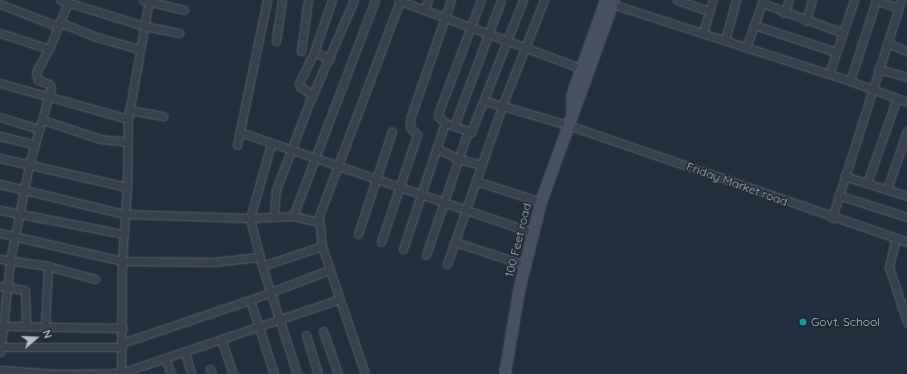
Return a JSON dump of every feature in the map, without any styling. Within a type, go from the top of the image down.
[{"type":"street","points":[[60,0],[68,1],[144,26],[179,33]]},
{"type":"street","points":[[237,145],[267,0]]},
{"type":"street","points":[[276,41],[282,0]]},
{"type":"street","points":[[301,51],[308,0]]},
{"type":"street","points":[[313,95],[300,87],[298,83],[314,52],[332,0]]},
{"type":"street","points":[[274,216],[276,190],[313,95],[330,60],[354,0]]},
{"type":"street","points":[[293,216],[375,0]]},
{"type":"street","points":[[364,374],[329,270],[322,246],[318,222],[336,166],[399,0],[524,49],[586,70]]},
{"type":"street","points":[[424,10],[428,0]]},
{"type":"street","points":[[382,242],[417,135],[410,127],[410,120],[451,0]]},
{"type":"street","points":[[482,0],[438,116],[445,123],[468,131],[474,129],[523,0]]},
{"type":"street","points":[[454,126],[490,35],[501,0]]},
{"type":"street","points":[[448,264],[502,106],[544,0]]},
{"type":"street","points":[[677,0],[709,10]]},
{"type":"street","points":[[702,32],[713,0]]},
{"type":"street","points":[[725,40],[736,0]]},
{"type":"street","points":[[784,13],[789,0]]},
{"type":"street","points":[[806,21],[812,0]]},
{"type":"street","points":[[829,74],[854,0]]},
{"type":"street","points":[[850,81],[876,0],[898,8]]},
{"type":"street","points":[[832,218],[844,176],[901,0]]},
{"type":"street","points":[[68,1],[36,77],[51,85],[29,165],[16,236],[4,287],[0,350],[122,345],[250,300],[329,270]]},
{"type":"street","points":[[121,374],[122,261],[127,187],[128,119],[147,1],[184,10]]},
{"type":"street","points":[[610,2],[850,81],[907,102]]},
{"type":"street","name":"100 Feet road","points":[[506,374],[525,265],[540,202],[572,116],[586,70],[610,2]]},
{"type":"street","points":[[746,48],[763,2],[784,13],[843,33]]},
{"type":"street","points":[[1,4],[93,36],[139,49]]},
{"type":"street","points":[[754,25],[836,52]]},
{"type":"street","points":[[0,33],[49,49]]},
{"type":"street","points":[[887,43],[907,51]]},
{"type":"street","points":[[314,52],[330,60]]},
{"type":"street","points":[[878,69],[907,77]]},
{"type":"street","points":[[0,83],[48,98],[128,119]]},
{"type":"street","points":[[868,183],[897,98]]},
{"type":"street","name":"Friday Market road","points":[[485,101],[568,125],[832,218],[907,242]]},
{"type":"street","points":[[129,110],[163,116]]},
{"type":"street","points":[[0,117],[39,129]]},
{"type":"street","points":[[42,120],[100,139],[127,142]]},
{"type":"street","points":[[404,249],[419,195],[445,123]]},
{"type":"street","points":[[358,234],[392,131]]},
{"type":"street","points":[[426,255],[468,131]]},
{"type":"street","points":[[887,189],[904,150],[907,131]]},
{"type":"street","points":[[240,132],[291,151],[533,233]]},
{"type":"street","points":[[0,136],[35,146]]},
{"type":"street","points":[[272,144],[250,218],[262,266],[281,320],[297,374]]},
{"type":"street","points":[[436,148],[459,159],[482,165]]},
{"type":"street","points":[[0,158],[127,187]]},
{"type":"street","points":[[844,176],[907,196]]},
{"type":"street","points":[[476,181],[540,202]]},
{"type":"street","points":[[0,184],[124,214],[250,218],[293,216],[318,222]]},
{"type":"street","points":[[838,195],[907,217]]},
{"type":"street","points":[[0,210],[123,234]]},
{"type":"street","points":[[0,233],[122,261],[214,262],[260,257]]},
{"type":"street","points":[[896,238],[889,267],[907,322]]},
{"type":"street","points":[[455,242],[525,265]]},
{"type":"street","points":[[262,266],[322,246]]},
{"type":"street","points":[[0,259],[48,266],[95,279]]},
{"type":"street","points":[[45,326],[48,266]]},
{"type":"street","points":[[4,287],[25,290],[26,326]]},
{"type":"street","points":[[250,300],[274,374]]},
{"type":"street","points":[[63,374],[121,374],[339,300]]},
{"type":"street","points":[[2,330],[26,326],[122,328]]},
{"type":"street","points":[[323,331],[338,374]]},
{"type":"street","points":[[306,336],[318,374]]},
{"type":"street","points":[[221,339],[233,374]]},
{"type":"street","points":[[185,352],[191,374]]},
{"type":"street","points":[[166,358],[171,374]]},
{"type":"street","points":[[142,366],[146,374]]},
{"type":"street","points":[[0,370],[59,374]]},
{"type":"place","name":"Govt. School","points":[[803,322]]}]
